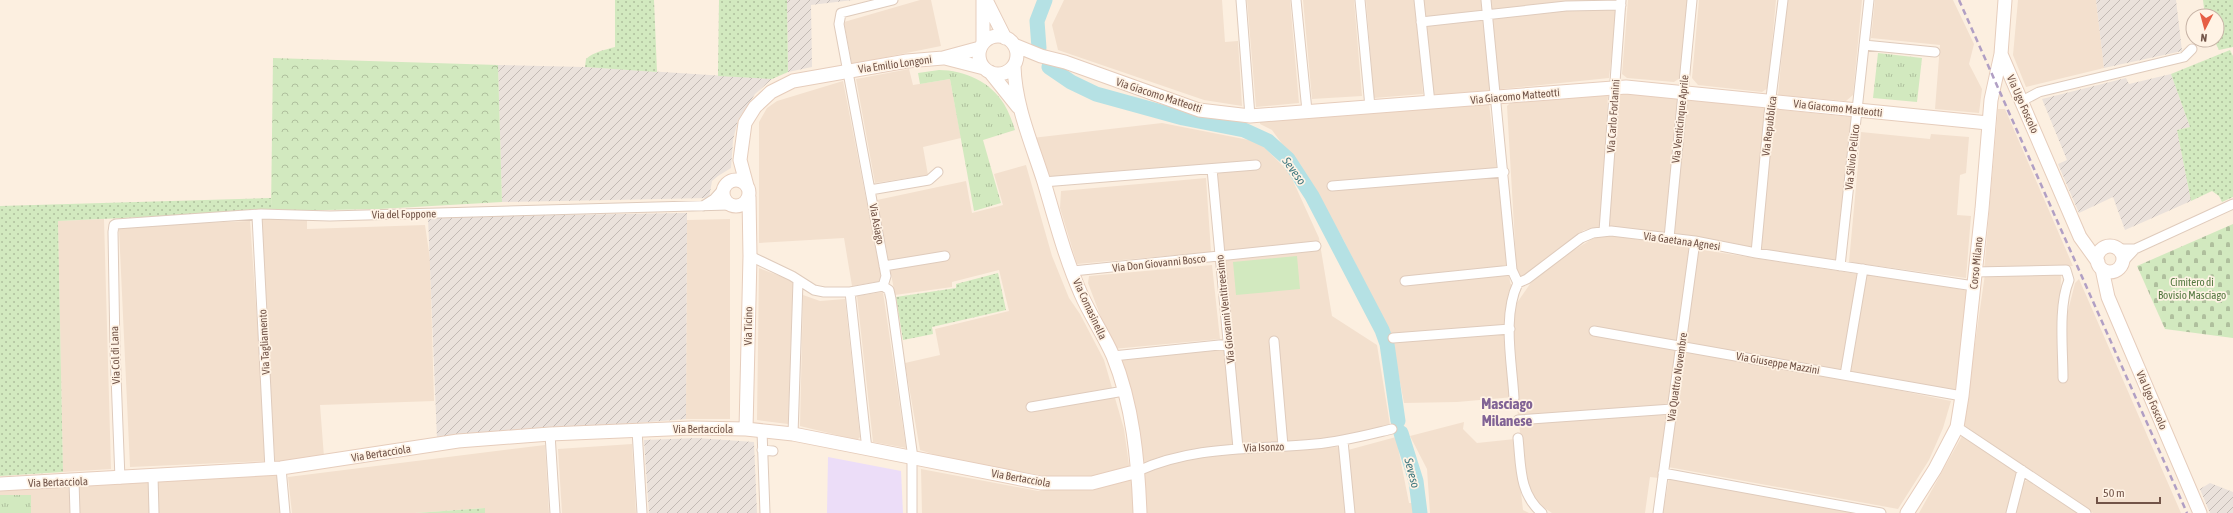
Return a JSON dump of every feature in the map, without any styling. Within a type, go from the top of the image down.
[{"type":"street","name":"Via Asiago","points":[[883,286],[886,280],[884,266],[839,20],[841,13],[866,8],[893,0]]},
{"type":"street","points":[[985,0],[1010,41],[1015,62],[1004,73],[987,70],[979,56],[982,46],[985,0]]},
{"type":"street","points":[[1241,0],[1250,116]]},
{"type":"street","points":[[1296,0],[1307,111]]},
{"type":"street","points":[[1360,0],[1370,107]]},
{"type":"street","points":[[1419,0],[1430,102]]},
{"type":"street","points":[[1486,0],[1497,97],[1512,270],[1518,283],[1511,309],[1510,329],[1514,398]]},
{"type":"street","name":"Via Venticinque Aprile","points":[[1668,238],[1692,0]]},
{"type":"street","name":"Via Repubblica","points":[[1756,253],[1771,101],[1783,0]]},
{"type":"street","name":"Via Silvio Pellico","points":[[1840,266],[1869,0]]},
{"type":"street","name":"Corso Milano","points":[[1907,513],[1935,469],[1956,427],[1962,396],[1982,209],[1988,123],[1991,100],[2001,54],[2005,0]]},
{"type":"street","points":[[1421,22],[1488,16],[1566,6],[1621,3]]},
{"type":"street","name":"Via Carlo Forlanini","points":[[1604,231],[1621,3]]},
{"type":"street","points":[[982,46],[991,37],[1010,41]]},
{"type":"street","name":"Via Giacomo Matteotti","points":[[1010,41],[1034,55],[1053,59],[1199,110],[1250,116],[1615,87],[1988,123]]},
{"type":"street","points":[[1864,45],[1935,52]]},
{"type":"street","name":"Via Emilio Longoni","points":[[847,70],[907,61],[943,58],[982,46]]},
{"type":"street","points":[[2022,101],[2039,92],[2184,57],[2192,49]]},
{"type":"street","name":"Via Ugo Foscolo","points":[[2001,54],[2080,237],[2109,266]]},
{"type":"street","name":"Via Giacomo Matteotti","points":[[1015,62],[1034,55]]},
{"type":"street","name":"Via Emilio Longoni","points":[[943,58],[987,70]]},
{"type":"street","name":"Via Comasinella","points":[[1015,62],[1014,84],[1020,109],[1080,293],[1112,356],[1124,392],[1138,471],[1140,513]]},
{"type":"street","name":"Via Ticino","points":[[727,184],[740,160],[745,123],[755,107],[771,92],[793,81],[847,70]]},
{"type":"street","name":"Via Comasinella","points":[[987,70],[1020,109]]},
{"type":"street","name":"Via Ticino","points":[[740,160],[748,192],[750,222],[746,429]]},
{"type":"street","points":[[1044,182],[1212,170],[1256,165]]},
{"type":"street","name":"Via Giovanni Ventitreesimo","points":[[1212,170],[1238,448]]},
{"type":"street","points":[[870,190],[929,180],[938,172]]},
{"type":"street","points":[[1332,186],[1504,172]]},
{"type":"street","points":[[702,207],[714,199],[727,184],[742,181],[748,192],[744,204],[732,206]]},
{"type":"street","points":[[727,184],[723,196],[750,222]]},
{"type":"street","points":[[2111,248],[2099,253],[2109,266],[2134,249],[2233,204]]},
{"type":"street","name":"Via del Foppone","points":[[113,232],[114,225],[123,222],[290,214],[330,216],[732,206]]},
{"type":"street","name":"Via Tagliamento","points":[[257,216],[275,469],[285,513]]},
{"type":"street","name":"Via Gaetana Agnesi","points":[[1518,283],[1527,279],[1570,244],[1593,233],[1604,231],[1695,241],[1756,253],[1974,286]]},
{"type":"street","name":"Via Col di Lana","points":[[113,232],[114,350],[120,478]]},
{"type":"street","name":"Via Quattro Novembre","points":[[1658,513],[1695,241]]},
{"type":"street","points":[[2084,241],[2111,248],[2134,249]]},
{"type":"street","name":"Via Don Giovanni Bosco","points":[[1073,271],[1316,246]]},
{"type":"street","name":"Via Ugo Foscolo","points":[[2111,248],[2122,255],[2109,266],[2106,287],[2114,311],[2200,513]]},
{"type":"street","points":[[750,256],[792,276],[814,290],[824,292],[850,292],[883,286],[889,290],[912,458],[912,513]]},
{"type":"street","points":[[884,266],[945,256]]},
{"type":"street","points":[[1845,375],[1863,269]]},
{"type":"street","points":[[1405,281],[1512,270]]},
{"type":"street","points":[[1975,272],[2066,270],[2069,280],[2065,289],[2063,324],[2063,378]]},
{"type":"street","points":[[793,434],[798,281]]},
{"type":"street","points":[[850,292],[867,450]]},
{"type":"street","points":[[1393,338],[1510,329]]},
{"type":"street","name":"Via Giuseppe Mazzini","points":[[1594,331],[1962,396]]},
{"type":"street","points":[[1274,341],[1283,446]]},
{"type":"street","points":[[1112,356],[1229,344]]},
{"type":"street","points":[[1031,407],[1124,392]]},
{"type":"street","points":[[1518,420],[1672,409]]},
{"type":"street","points":[[1956,427],[2086,513]]},
{"type":"street","name":"Via Bertacciola","points":[[1,484],[275,469],[458,441],[550,434],[692,428],[746,429],[793,434],[867,450],[1041,483],[1092,483],[1138,471]]},
{"type":"street","name":"Via Isonzo","points":[[1138,471],[1150,466],[1198,453],[1238,448],[1343,441],[1392,429]]},
{"type":"street","points":[[637,430],[642,513]]},
{"type":"street","points":[[762,431],[765,513]]},
{"type":"street","points":[[550,434],[555,513]]},
{"type":"street","points":[[1518,438],[1524,490],[1536,511]]},
{"type":"street","points":[[1343,441],[1350,513]]},
{"type":"street","points":[[762,450],[773,451]]},
{"type":"street","points":[[2011,513],[2022,470]]},
{"type":"street","points":[[1664,473],[1881,513]]},
{"type":"street","points":[[153,476],[154,513]]},
{"type":"street","points":[[74,481],[75,513]]},
{"type":"shaded area","points":[[787,0],[853,0],[811,5],[812,67],[788,72]]},
{"type":"shaded area","points":[[920,0],[931,0],[941,46],[852,64],[844,22]]},
{"type":"shaded area","points":[[1064,0],[1222,0],[1225,42],[1238,41],[1242,106],[1204,100],[1058,50],[1052,25]]},
{"type":"shaded area","points":[[1247,0],[1290,0],[1299,103],[1256,107]]},
{"type":"shaded area","points":[[1303,0],[1354,0],[1362,96],[1312,99]]},
{"type":"shaded area","points":[[1366,0],[1416,0],[1423,94],[1374,98]]},
{"type":"shaded area","points":[[1422,0],[1618,0],[1609,78],[1432,96]]},
{"type":"shaded area","points":[[1628,0],[1688,0],[1680,78],[1674,82],[1627,78],[1622,74]]},
{"type":"shaded area","points":[[1699,0],[1776,0],[1768,88],[1762,92],[1698,85],[1692,78]]},
{"type":"shaded area","points":[[1787,0],[1862,0],[1853,95],[1846,101],[1778,95]]},
{"type":"shaded area","points":[[1875,0],[1953,0],[1974,44],[1969,64],[1982,89],[1979,113],[1935,109],[1940,45],[1871,38]]},
{"type":"shaded area","points":[[2018,0],[2096,0],[2104,68],[2026,87],[2013,55]]},
{"type":"shaded area","points":[[2096,0],[2176,0],[2182,51],[2104,68]]},
{"type":"shaded area","points":[[498,65],[585,67],[772,79],[755,94],[738,120],[733,140],[731,168],[712,181],[709,198],[502,202]]},
{"type":"shaded area","points":[[909,69],[913,85],[950,79],[961,138],[923,147],[928,175],[875,183],[856,79]]},
{"type":"shaded area","points":[[2171,74],[2190,127],[2177,130],[2191,201],[2125,230],[2113,197],[2079,213],[2058,164],[2067,160],[2042,99],[2126,78],[2129,84]]},
{"type":"shaded area","points":[[843,81],[882,281],[852,286],[844,238],[759,243],[759,122],[767,108],[777,101]]},
{"type":"shaded area","points":[[1620,93],[1851,117],[1838,264],[1607,229]]},
{"type":"shaded area","points":[[1608,94],[1601,228],[1584,230],[1527,276],[1517,277],[1507,106],[1510,103]]},
{"type":"shaded area","points":[[1489,103],[1510,282],[1514,292],[1510,309],[1514,397],[1457,402],[1404,403],[1391,335],[1344,241],[1314,188],[1272,130],[1260,124],[1260,121]]},
{"type":"shaded area","points":[[1998,109],[2005,109],[2073,266],[1984,271]]},
{"type":"shaded area","points":[[1162,123],[1259,142],[1289,172],[1319,238],[1332,316],[1377,345],[1390,425],[1321,441],[1216,446],[1142,465],[1134,406],[1121,358],[1232,346],[1213,166],[1044,177],[1032,138]]},
{"type":"shaded area","points":[[1861,132],[1930,139],[1931,134],[1969,137],[1966,173],[1960,175],[1957,215],[1971,216],[1966,278],[1849,262]]},
{"type":"shaded area","points":[[1026,165],[1052,256],[1069,298],[1080,314],[1104,360],[1124,429],[1130,472],[1075,481],[987,466],[964,464],[920,450],[905,363],[940,355],[935,329],[1009,311],[999,270],[952,282],[952,287],[895,295],[877,200],[966,181],[972,213],[1003,205],[994,174]]},
{"type":"shaded area","points":[[1206,178],[1211,252],[1077,264],[1060,208],[1061,191]]},
{"type":"shaded area","points":[[687,213],[686,419],[437,439],[428,217]]},
{"type":"shaded area","points":[[307,218],[307,229],[425,225],[430,259],[434,401],[320,405],[324,457],[275,462],[261,219]]},
{"type":"shaded area","points":[[104,219],[111,469],[63,472],[58,221]]},
{"type":"shaded area","points":[[730,219],[730,419],[686,419],[687,220]]},
{"type":"shaded area","points":[[250,221],[267,461],[130,467],[119,229],[125,226]]},
{"type":"shaded area","points":[[1607,235],[1689,247],[1669,407],[1550,413],[1518,417],[1512,329],[1514,307],[1530,284],[1561,258],[1592,239]]},
{"type":"shaded area","points":[[1697,249],[1857,274],[1841,371],[1684,344]]},
{"type":"shaded area","points":[[1212,265],[1220,339],[1113,349],[1088,283],[1089,276]]},
{"type":"shaded area","points":[[759,268],[793,281],[788,424],[757,420]]},
{"type":"shaded area","points":[[1866,272],[1969,291],[1955,392],[1848,372]]},
{"type":"shaded area","points":[[2061,272],[2059,381],[2067,381],[2065,323],[2075,283],[2079,279],[2181,513],[2093,513],[2029,469],[1963,428],[1985,274]]},
{"type":"shaded area","points":[[883,292],[906,448],[873,442],[857,296]]},
{"type":"shaded area","points":[[803,295],[820,301],[845,299],[860,437],[857,440],[800,426]]},
{"type":"shaded area","points":[[1683,350],[1951,401],[1943,428],[1929,460],[1898,509],[1668,467]]},
{"type":"shaded area","points":[[1668,413],[1659,478],[1650,477],[1645,513],[1552,513],[1540,505],[1527,487],[1519,424]]},
{"type":"shaded area","points":[[1464,422],[1463,429],[1477,443],[1515,439],[1523,510],[1529,513],[1430,513],[1427,469],[1410,436]]},
{"type":"shaded area","points":[[1962,436],[2017,470],[2008,513],[1919,513]]},
{"type":"shaded area","points":[[1396,437],[1409,503],[1414,503],[1414,513],[1353,513],[1348,450]]},
{"type":"shaded area","points":[[697,438],[754,442],[757,513],[649,513],[644,440]]},
{"type":"shaded area","points":[[632,444],[636,513],[562,513],[558,449]]},
{"type":"shaded area","points":[[545,445],[549,513],[485,513],[484,508],[415,513],[292,513],[288,477]]},
{"type":"shaded area","points":[[1340,447],[1347,513],[1143,513],[1143,474],[1152,469],[1195,456],[1239,450]]},
{"type":"shaded area","points":[[828,457],[901,471],[903,513],[827,513]]},
{"type":"shaded area","points":[[921,469],[1038,491],[1133,479],[1135,513],[922,513]]},
{"type":"shaded area","points":[[280,470],[283,513],[0,513],[0,486]]},
{"type":"shaded area","points":[[1669,478],[1862,513],[1663,513]]},
{"type":"shaded area","points":[[2029,479],[2079,513],[2015,513],[2022,483]]},
{"type":"shaded area","points":[[2210,483],[2233,492],[2233,513],[2210,513],[2200,489]]},
{"type":"green space","points":[[615,0],[654,0],[657,72],[585,67],[586,59],[592,55],[615,47]]},
{"type":"green space","points":[[719,0],[787,0],[788,72],[772,79],[718,76]]},
{"type":"green space","points":[[2203,0],[2233,0],[2233,47],[2219,50],[2218,48],[2225,48],[2225,8],[2204,8]]},
{"type":"green space","points":[[2230,50],[2233,56],[2233,197],[2222,202],[2219,196],[2212,191],[2191,201],[2177,130],[2190,127],[2171,74]]},
{"type":"green space","points":[[1878,53],[1922,58],[1917,102],[1873,98]]},
{"type":"green space","points":[[273,58],[498,65],[502,202],[379,209],[271,211]]},
{"type":"green space","points":[[939,70],[958,72],[967,75],[992,89],[1004,104],[1012,120],[1015,130],[983,140],[1001,203],[974,211],[950,79],[920,84],[918,73]]},
{"type":"green space","points":[[271,198],[271,211],[58,221],[63,472],[0,476],[0,206]]},
{"type":"green space","name":"Cimitero di Bovisio Masciago","points":[[2233,224],[2233,338],[2165,329],[2137,266]]},
{"type":"green space","points":[[1297,256],[1300,289],[1236,295],[1233,262]]},
{"type":"green space","points":[[998,273],[1006,310],[932,327],[933,334],[903,340],[896,297],[956,288],[956,284]]},
{"type":"green space","points":[[0,495],[31,495],[31,513],[0,513]]},
{"type":"green space","points":[[485,508],[485,513],[416,513]]},
{"type":"waterway","name":"Seveso","points":[[1039,48],[1037,21],[1045,0]]},
{"type":"waterway","name":"Seveso","points":[[1049,67],[1071,82],[1096,94],[1183,118],[1244,130],[1268,141],[1288,159],[1312,196],[1382,330],[1387,344],[1398,421]]},
{"type":"waterway","name":"Seveso","points":[[1401,433],[1416,481],[1420,513]]},
{"type":"railway","points":[[1959,0],[2187,513]]},
{"type":"district","name":"Masciago Milanese","points":[[1507,412]]}]
